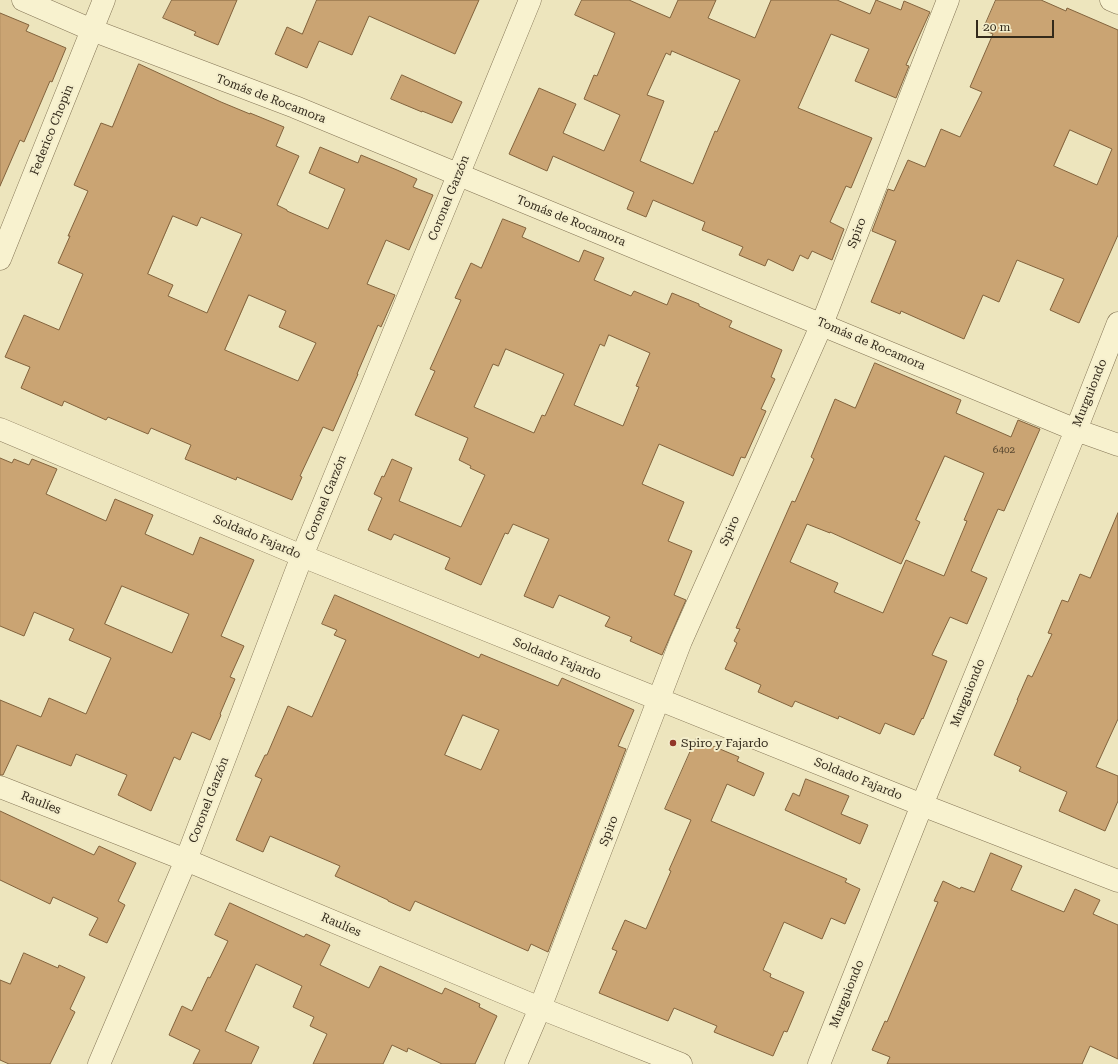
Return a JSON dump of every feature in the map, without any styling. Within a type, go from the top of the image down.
[{"type":"street","name":"Tomás de Rocamora","points":[[23,0],[92,30],[295,107],[1076,430],[1118,445]]},
{"type":"street","name":"Federico Chopin","points":[[0,259],[104,0]]},
{"type":"street","name":"Coronel Garzón","points":[[99,1064],[186,860],[302,556],[530,0]]},
{"type":"street","name":"Spiro","points":[[516,1064],[540,1008],[681,641],[822,324],[948,0]]},
{"type":"street","points":[[1111,0],[1118,3]]},
{"type":"street","name":"Murguiondo","points":[[819,1064],[922,805],[1076,430],[1118,323]]},
{"type":"street","name":"Soldado Fajardo","points":[[0,429],[302,556],[922,805],[1118,881]]},
{"type":"street","name":"Raulíes","points":[[0,787],[186,860],[540,1008],[681,1064]]},
{"type":"building","points":[[172,0],[237,0],[218,45],[194,35],[196,32],[163,18]]},
{"type":"building","points":[[317,0],[479,0],[455,54],[369,16],[352,55],[319,41],[307,68],[275,54],[287,27],[302,34]]},
{"type":"building","points":[[582,0],[629,0],[670,18],[678,0],[716,0],[708,18],[755,38],[771,0],[837,0],[870,14],[876,0],[901,10],[904,1],[930,12],[906,65],[909,66],[896,98],[855,81],[869,49],[831,34],[798,108],[872,138],[851,188],[846,186],[830,222],[844,229],[832,260],[812,251],[808,259],[800,255],[793,271],[768,259],[765,266],[739,255],[743,247],[702,230],[705,222],[653,200],[646,217],[627,209],[634,192],[553,156],[547,171],[509,154],[539,88],[576,104],[563,133],[604,151],[620,115],[584,99],[594,75],[597,76],[615,33],[575,15]],"holes":[[[672,51],[740,80],[717,132],[715,131],[693,184],[640,161],[664,101],[647,95],[666,53],[670,55]]]},
{"type":"building","points":[[996,0],[1041,0],[1066,11],[1067,8],[1118,30],[1118,235],[1079,323],[1050,310],[1064,279],[1017,260],[999,302],[983,295],[964,339],[901,311],[900,314],[871,302],[896,241],[872,231],[888,189],[894,191],[908,160],[925,167],[941,129],[960,137],[982,92],[970,87],[993,34],[983,30]],"holes":[[[1070,130],[1112,149],[1097,185],[1054,166]]]},
{"type":"building","points":[[0,13],[29,25],[26,31],[66,48],[24,142],[20,140],[0,186]]},
{"type":"building","points":[[139,64],[221,102],[284,127],[276,146],[299,156],[277,205],[287,211],[328,229],[345,189],[309,173],[320,147],[358,163],[361,155],[397,170],[417,179],[413,187],[433,195],[409,250],[386,240],[367,284],[395,295],[381,327],[378,325],[333,431],[323,427],[300,476],[302,477],[292,500],[237,477],[236,480],[185,459],[191,445],[151,428],[148,434],[108,417],[106,420],[64,401],[62,406],[21,388],[30,367],[5,357],[24,315],[59,330],[83,274],[58,263],[88,191],[74,185],[101,123],[112,127]],"holes":[[[173,216],[197,226],[201,217],[242,234],[207,313],[168,296],[173,285],[148,274]],[[249,295],[286,311],[279,327],[316,343],[298,381],[225,350]]]},
{"type":"building","points":[[402,75],[462,102],[452,123],[391,99]]},
{"type":"building","points":[[503,219],[526,228],[522,237],[579,262],[584,250],[604,258],[594,280],[631,296],[634,291],[667,305],[672,293],[699,304],[699,306],[732,321],[729,327],[782,350],[771,377],[775,379],[761,409],[766,411],[745,458],[741,457],[733,476],[659,444],[642,484],[684,502],[668,541],[692,551],[674,595],[686,600],[662,655],[630,641],[632,637],[605,626],[610,617],[559,595],[553,608],[524,596],[549,539],[513,524],[508,534],[505,533],[481,585],[445,569],[450,558],[394,534],[391,540],[368,530],[382,498],[374,494],[392,459],[412,468],[399,501],[461,527],[485,475],[470,468],[471,466],[459,460],[468,438],[415,415],[435,371],[430,369],[461,300],[455,298],[471,263],[481,268]],"holes":[[[609,335],[650,353],[636,386],[639,387],[623,426],[574,405],[600,344],[604,346]],[[506,349],[564,374],[545,416],[542,415],[534,433],[474,407],[493,364],[498,366]]]},
{"type":"building","points":[[875,363],[961,400],[956,413],[1011,437],[1018,420],[1040,429],[1004,511],[998,509],[971,571],[987,578],[967,624],[950,617],[932,655],[947,661],[923,719],[922,718],[914,735],[885,723],[880,734],[839,716],[838,719],[795,701],[792,707],[758,692],[761,685],[725,669],[737,643],[734,641],[740,629],[736,628],[792,501],[795,502],[814,459],[811,457],[835,399],[855,408]],"holes":[[[945,456],[984,473],[964,520],[967,521],[944,576],[906,560],[883,613],[834,592],[838,583],[790,562],[807,524],[830,532],[901,564],[920,522],[916,520]]]},
{"type":"building","points":[[0,458],[12,463],[14,459],[29,465],[32,459],[57,469],[46,494],[106,521],[115,499],[153,515],[145,534],[193,555],[200,537],[254,560],[221,636],[244,646],[230,677],[235,679],[220,714],[221,715],[210,740],[192,732],[180,760],[174,757],[151,811],[118,795],[127,775],[76,754],[71,766],[17,745],[3,775],[0,775],[0,700],[41,717],[49,698],[86,714],[111,658],[69,640],[74,629],[34,612],[24,636],[0,626]],"holes":[[[122,586],[189,614],[172,653],[105,624]]]},
{"type":"building","points":[[1118,513],[1118,719],[1096,767],[1118,776],[1118,801],[1105,831],[1059,811],[1067,792],[1019,771],[1021,767],[994,755],[1028,675],[1032,677],[1052,634],[1048,633],[1062,600],[1068,602],[1080,574],[1090,578]]},
{"type":"building","points":[[335,595],[479,658],[481,654],[558,686],[562,678],[634,710],[618,746],[626,749],[548,952],[531,944],[528,951],[415,901],[410,911],[335,876],[340,866],[270,836],[263,852],[236,840],[262,779],[255,776],[265,755],[267,755],[288,706],[312,717],[346,640],[334,635],[337,630],[322,624]],"holes":[[[463,715],[499,730],[481,770],[445,755]]]},
{"type":"building","points":[[696,739],[739,757],[737,761],[764,773],[754,796],[727,784],[711,821],[847,879],[845,882],[860,889],[845,924],[831,918],[822,939],[784,922],[763,970],[771,974],[770,977],[804,992],[787,1032],[784,1031],[773,1056],[714,1032],[717,1026],[674,1008],[668,1021],[599,993],[617,951],[612,949],[625,920],[646,929],[671,871],[669,870],[691,820],[665,809]]},
{"type":"building","points":[[806,779],[849,796],[841,814],[868,825],[860,844],[785,810],[793,793],[799,796]]},
{"type":"building","points":[[0,811],[94,855],[99,846],[136,863],[118,901],[125,905],[107,943],[89,935],[98,918],[53,897],[50,904],[0,880]]},
{"type":"building","points":[[991,853],[1022,866],[1011,890],[1064,912],[1075,889],[1100,900],[1093,914],[1118,925],[1118,1059],[1090,1046],[1082,1064],[887,1064],[890,1057],[872,1050],[885,1021],[887,1022],[938,902],[934,901],[943,881],[960,889],[961,887],[974,892]]},
{"type":"building","points":[[230,903],[304,937],[306,934],[330,945],[320,965],[369,988],[380,966],[442,994],[445,988],[480,1004],[479,1007],[497,1016],[475,1064],[442,1064],[408,1048],[407,1052],[392,1045],[383,1064],[313,1064],[327,1034],[310,1026],[314,1017],[293,1007],[302,986],[256,964],[225,1031],[259,1047],[251,1064],[193,1064],[200,1050],[169,1035],[182,1006],[192,1011],[208,977],[210,978],[228,941],[215,935]]},
{"type":"building","points":[[24,953],[58,968],[59,965],[85,977],[70,1009],[75,1012],[50,1064],[9,1064],[0,1060],[0,980],[10,984]]},
{"type":"place","name":"Spiro y Fajardo","points":[[673,743]]}]
